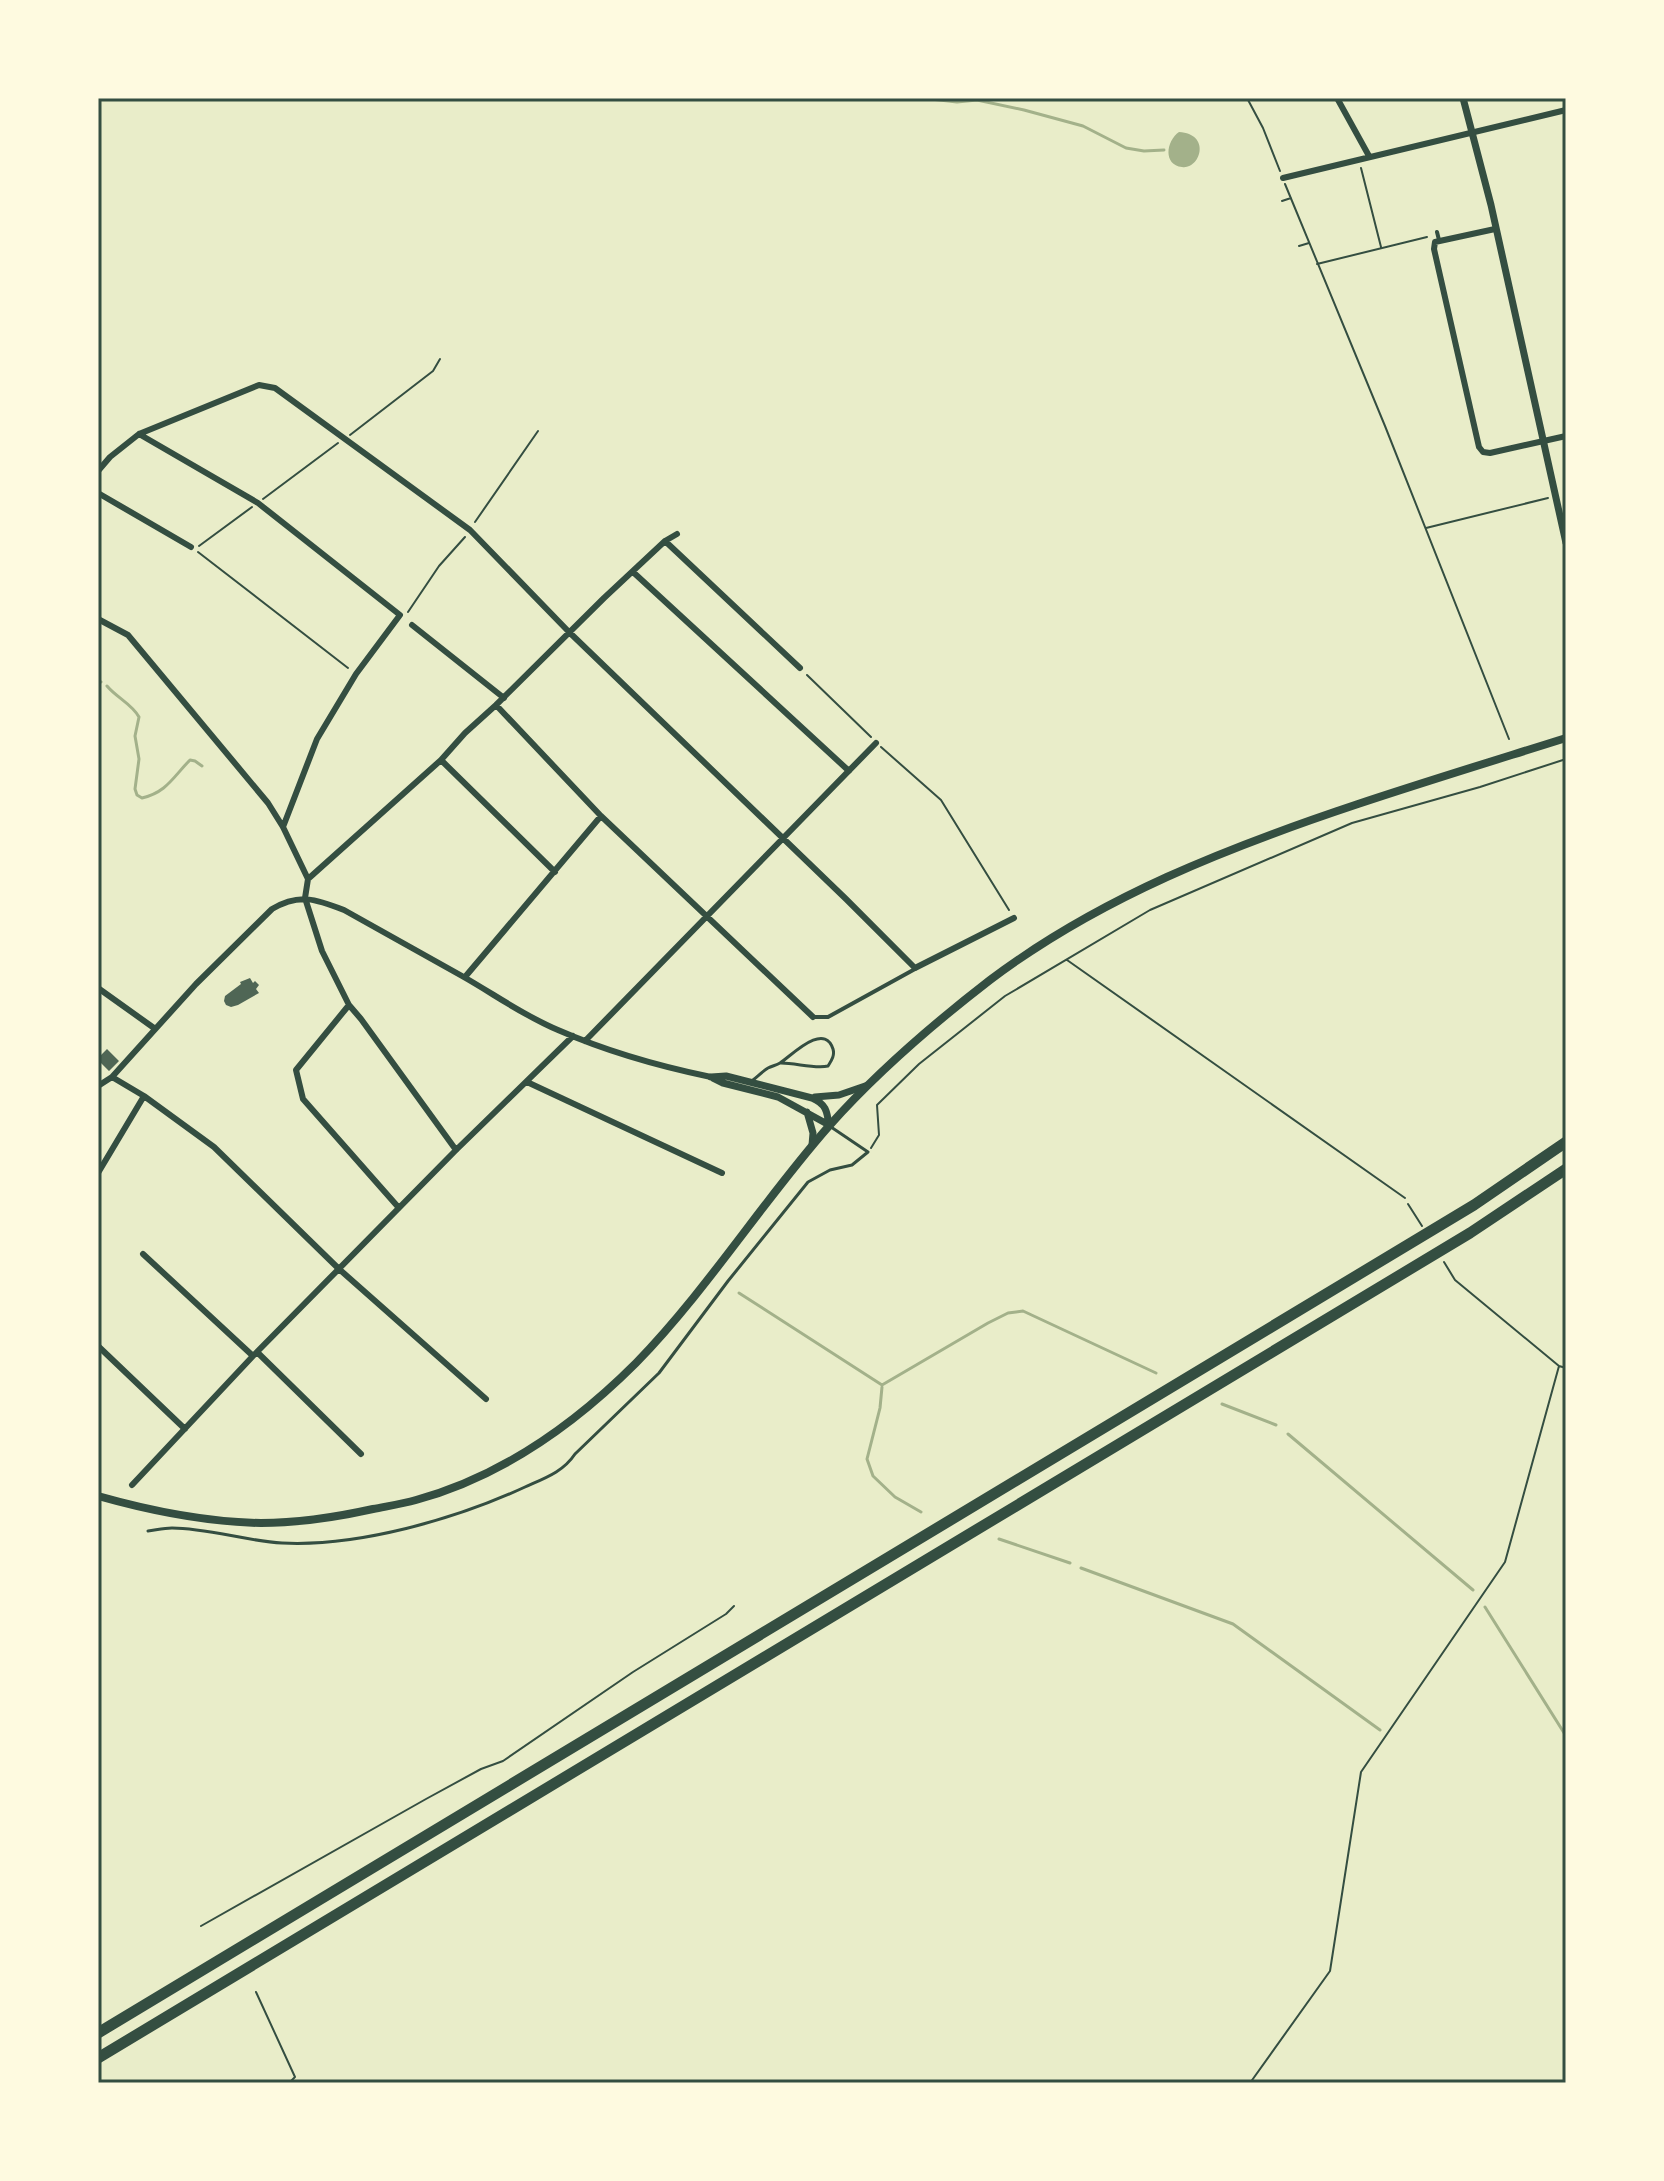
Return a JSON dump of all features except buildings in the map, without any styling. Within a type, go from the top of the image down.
[{"type":"highway","points":[[98,2033],[1443,1223],[1566,1142]]},
{"type":"highway","points":[[98,2058],[1470,1233],[1566,1169]]},
{"type":"main road","points":[[98,1496],[193,1517],[262,1523],[333,1518],[418,1499],[499,1466],[578,1415],[638,1360],[698,1290],[829,1125],[922,1035],[993,978],[1072,925],[1154,882],[1239,846],[1566,738]]},
{"type":"street","points":[[1337,98],[1369,156]]},
{"type":"street","points":[[1463,98],[1566,543]]},
{"type":"street","points":[[1283,178],[1566,110]]},
{"type":"street","points":[[1415,145],[1418,155]]},
{"type":"street","points":[[1437,241],[1495,229]]},
{"type":"street","points":[[1437,232],[1434,249],[1479,447],[1483,452],[1490,453],[1566,436]]},
{"type":"street","points":[[98,471],[139,434],[259,385],[275,388],[470,530],[569,632],[915,968]]},
{"type":"street","points":[[139,434],[258,503],[400,615],[356,674],[317,739],[283,827]]},
{"type":"street","points":[[98,493],[191,547]]},
{"type":"street","points":[[308,879],[441,760],[569,632],[665,541],[677,534]]},
{"type":"street","points":[[665,541],[800,668]]},
{"type":"street","points":[[633,572],[849,771]]},
{"type":"street","points":[[98,619],[128,635],[268,803],[308,879],[305,898],[322,951],[349,1005],[456,1150]]},
{"type":"street","points":[[412,625],[504,698]]},
{"type":"street","points":[[496,705],[601,816],[813,1017],[828,1017],[1014,918]]},
{"type":"street","points":[[585,1041],[876,743]]},
{"type":"street","points":[[441,760],[555,872]]},
{"type":"street","points":[[465,977],[601,816]]},
{"type":"street","points":[[98,1086],[112,1077],[154,1028],[272,909],[287,901],[305,898],[344,910],[465,977],[512,1007],[573,1036],[637,1060],[711,1077],[723,1083],[812,1098],[823,1103],[827,1109],[829,1125]]},
{"type":"street","points":[[98,988],[154,1028]]},
{"type":"street","points":[[349,1005],[296,1070],[301,1091],[303,1099],[399,1208]]},
{"type":"street","points":[[132,1485],[255,1354],[573,1036]]},
{"type":"street","points":[[112,1077],[144,1096],[214,1147],[339,1269],[486,1399]]},
{"type":"street","points":[[527,1082],[722,1173]]},
{"type":"street","points":[[812,1098],[839,1095],[868,1085]]},
{"type":"street","points":[[749,1086],[778,1097],[829,1125]]},
{"type":"street","points":[[98,1173],[144,1096]]},
{"type":"street","points":[[807,1112],[813,1133],[812,1146]]},
{"type":"street","points":[[143,1254],[361,1454]]},
{"type":"street","points":[[98,1346],[185,1429]]},
{"type":"lane","points":[[749,1086],[766,1069],[781,1063],[815,1040],[825,1040],[834,1051],[828,1066],[820,1068],[781,1063]]},
{"type":"lane","points":[[148,1531],[174,1528],[281,1543],[324,1543],[403,1529],[443,1518],[504,1497],[567,1466],[575,1454],[659,1373],[808,1182],[830,1170],[852,1165],[868,1152],[829,1125]]},
{"type":"path","points":[[1247,98],[1263,128],[1385,426],[1509,739]]},
{"type":"path","points":[[1359,159],[1381,248]]},
{"type":"path","points":[[1282,201],[1291,198]]},
{"type":"path","points":[[1317,264],[1429,237],[1437,241]]},
{"type":"path","points":[[1299,246],[1309,243]]},
{"type":"path","points":[[312,463],[433,371],[440,359]]},
{"type":"path","points":[[408,612],[439,566],[470,530],[538,431]]},
{"type":"path","points":[[1425,528],[1555,496]]},
{"type":"path","points":[[191,547],[356,674]]},
{"type":"path","points":[[800,668],[876,743],[941,800],[1014,918]]},
{"type":"path","points":[[868,1152],[879,1135],[877,1105],[919,1064],[1005,996],[1150,910],[1352,823],[1566,759]]},
{"type":"path","points":[[1067,960],[1405,1198]]},
{"type":"path","points":[[1455,1280],[1559,1366],[1566,1368]]},
{"type":"path","points":[[1250,2083],[1330,1971],[1361,1772],[1505,1562],[1559,1366]]},
{"type":"path","points":[[201,1926],[426,1799],[481,1769],[503,1761],[734,1606]]},
{"type":"path","points":[[256,1992],[295,2077],[289,2083]]},
{"type":"shaded area","points":[[1179,132],[1189,134],[1199,145],[1198,158],[1188,166],[1176,165],[1169,157],[1171,141]]},
{"type":"waterway","points":[[922,98],[957,102],[977,100],[1024,110],[1083,126],[1126,148],[1164,150]]},
{"type":"waterway","points":[[107,686],[139,717],[135,736],[139,759],[137,795],[142,798],[158,792],[190,760],[202,766]]},
{"type":"waterway","points":[[739,1293],[882,1385],[988,1323],[1008,1313],[1023,1311],[1156,1373]]},
{"type":"waterway","points":[[882,1387],[867,1459],[873,1476],[895,1497],[921,1512]]},
{"type":"waterway","points":[[1222,1404],[1276,1425]]},
{"type":"waterway","points":[[1288,1434],[1473,1590]]},
{"type":"waterway","points":[[999,1539],[1070,1563]]},
{"type":"waterway","points":[[1081,1568],[1233,1624],[1380,1730]]},
{"type":"waterway","points":[[1485,1607],[1566,1736]]}]
